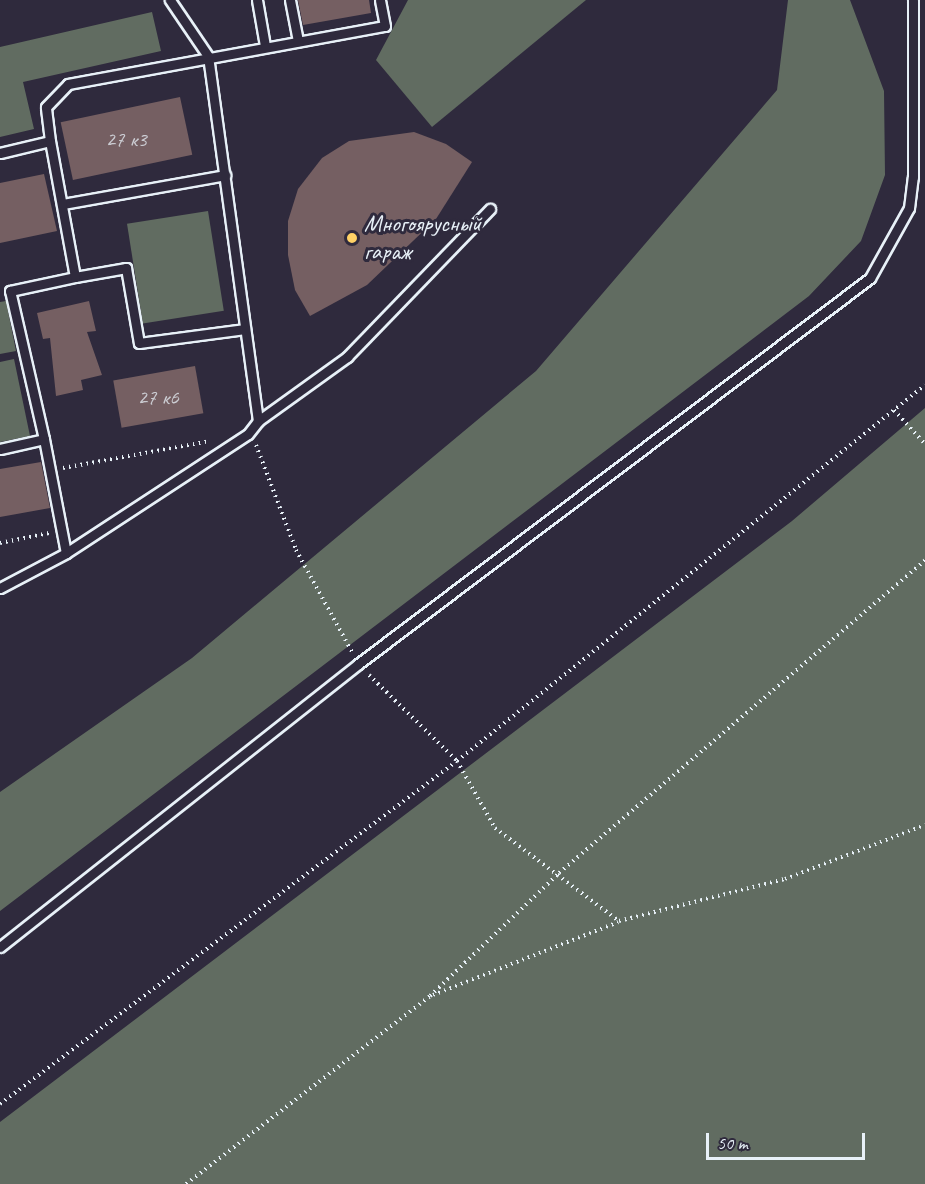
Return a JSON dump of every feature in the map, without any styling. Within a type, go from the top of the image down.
[{"type":"lane","points":[[170,0],[208,56],[258,421]]},
{"type":"lane","points":[[256,0],[265,46]]},
{"type":"lane","points":[[290,0],[298,41]]},
{"type":"lane","points":[[75,277],[46,107],[68,84],[208,56],[385,26],[380,0]]},
{"type":"lane","points":[[0,946],[358,664],[870,278],[909,208],[912,188],[913,0]]},
{"type":"lane","points":[[0,153],[50,141]]},
{"type":"lane","points":[[63,204],[225,175]]},
{"type":"lane","points":[[0,588],[66,553],[248,434],[258,421],[347,357],[490,209]]},
{"type":"lane","points":[[0,293],[126,268],[140,343],[245,329]]},
{"type":"lane","points":[[10,291],[44,439],[66,553]]},
{"type":"lane","points":[[0,449],[44,439]]},
{"type":"path","points":[[0,1104],[457,761],[925,386]]},
{"type":"path","points":[[894,411],[925,444]]},
{"type":"path","points":[[248,434],[261,452],[296,550],[358,664],[457,761],[495,828],[559,873],[619,921]]},
{"type":"path","points":[[50,470],[213,440]]},
{"type":"path","points":[[0,543],[62,530]]},
{"type":"path","points":[[186,1184],[430,996],[559,873],[925,560]]},
{"type":"path","points":[[430,996],[619,921],[785,879],[925,825]]},
{"type":"green space","points":[[408,0],[586,0],[432,127],[376,60]]},
{"type":"green space","points":[[788,0],[850,0],[884,91],[885,175],[861,241],[809,296],[0,911],[0,792],[192,658],[536,371],[777,90]]},
{"type":"green space","points":[[152,12],[161,51],[23,82],[34,129],[0,137],[0,47]]},
{"type":"green space","points":[[208,211],[224,311],[143,324],[127,224]]},
{"type":"green space","points":[[6,301],[16,351],[0,354],[0,302]]},
{"type":"green space","points":[[14,359],[30,436],[0,442],[0,362]]},
{"type":"green space","points":[[925,408],[925,1184],[0,1184],[0,1122],[792,521]]},
{"type":"building","points":[[298,0],[369,0],[371,13],[303,25]]},
{"type":"building","points":[[180,97],[192,155],[73,180],[61,122]]},
{"type":"building","name":"Многоярусный гараж","points":[[414,132],[446,144],[472,162],[436,219],[367,285],[310,316],[295,290],[288,255],[288,221],[298,189],[322,158],[349,141]]},
{"type":"building","points":[[44,174],[57,231],[0,243],[0,183]]},
{"type":"building","points":[[89,301],[96,331],[87,332],[102,375],[81,380],[83,390],[56,396],[50,338],[43,339],[37,313]]},
{"type":"building","points":[[195,366],[203,413],[122,428],[113,380]]},
{"type":"building","points":[[41,462],[50,508],[0,517],[0,469]]},
{"type":"place","name":"Многоярусный гараж","points":[[352,238]]}]
